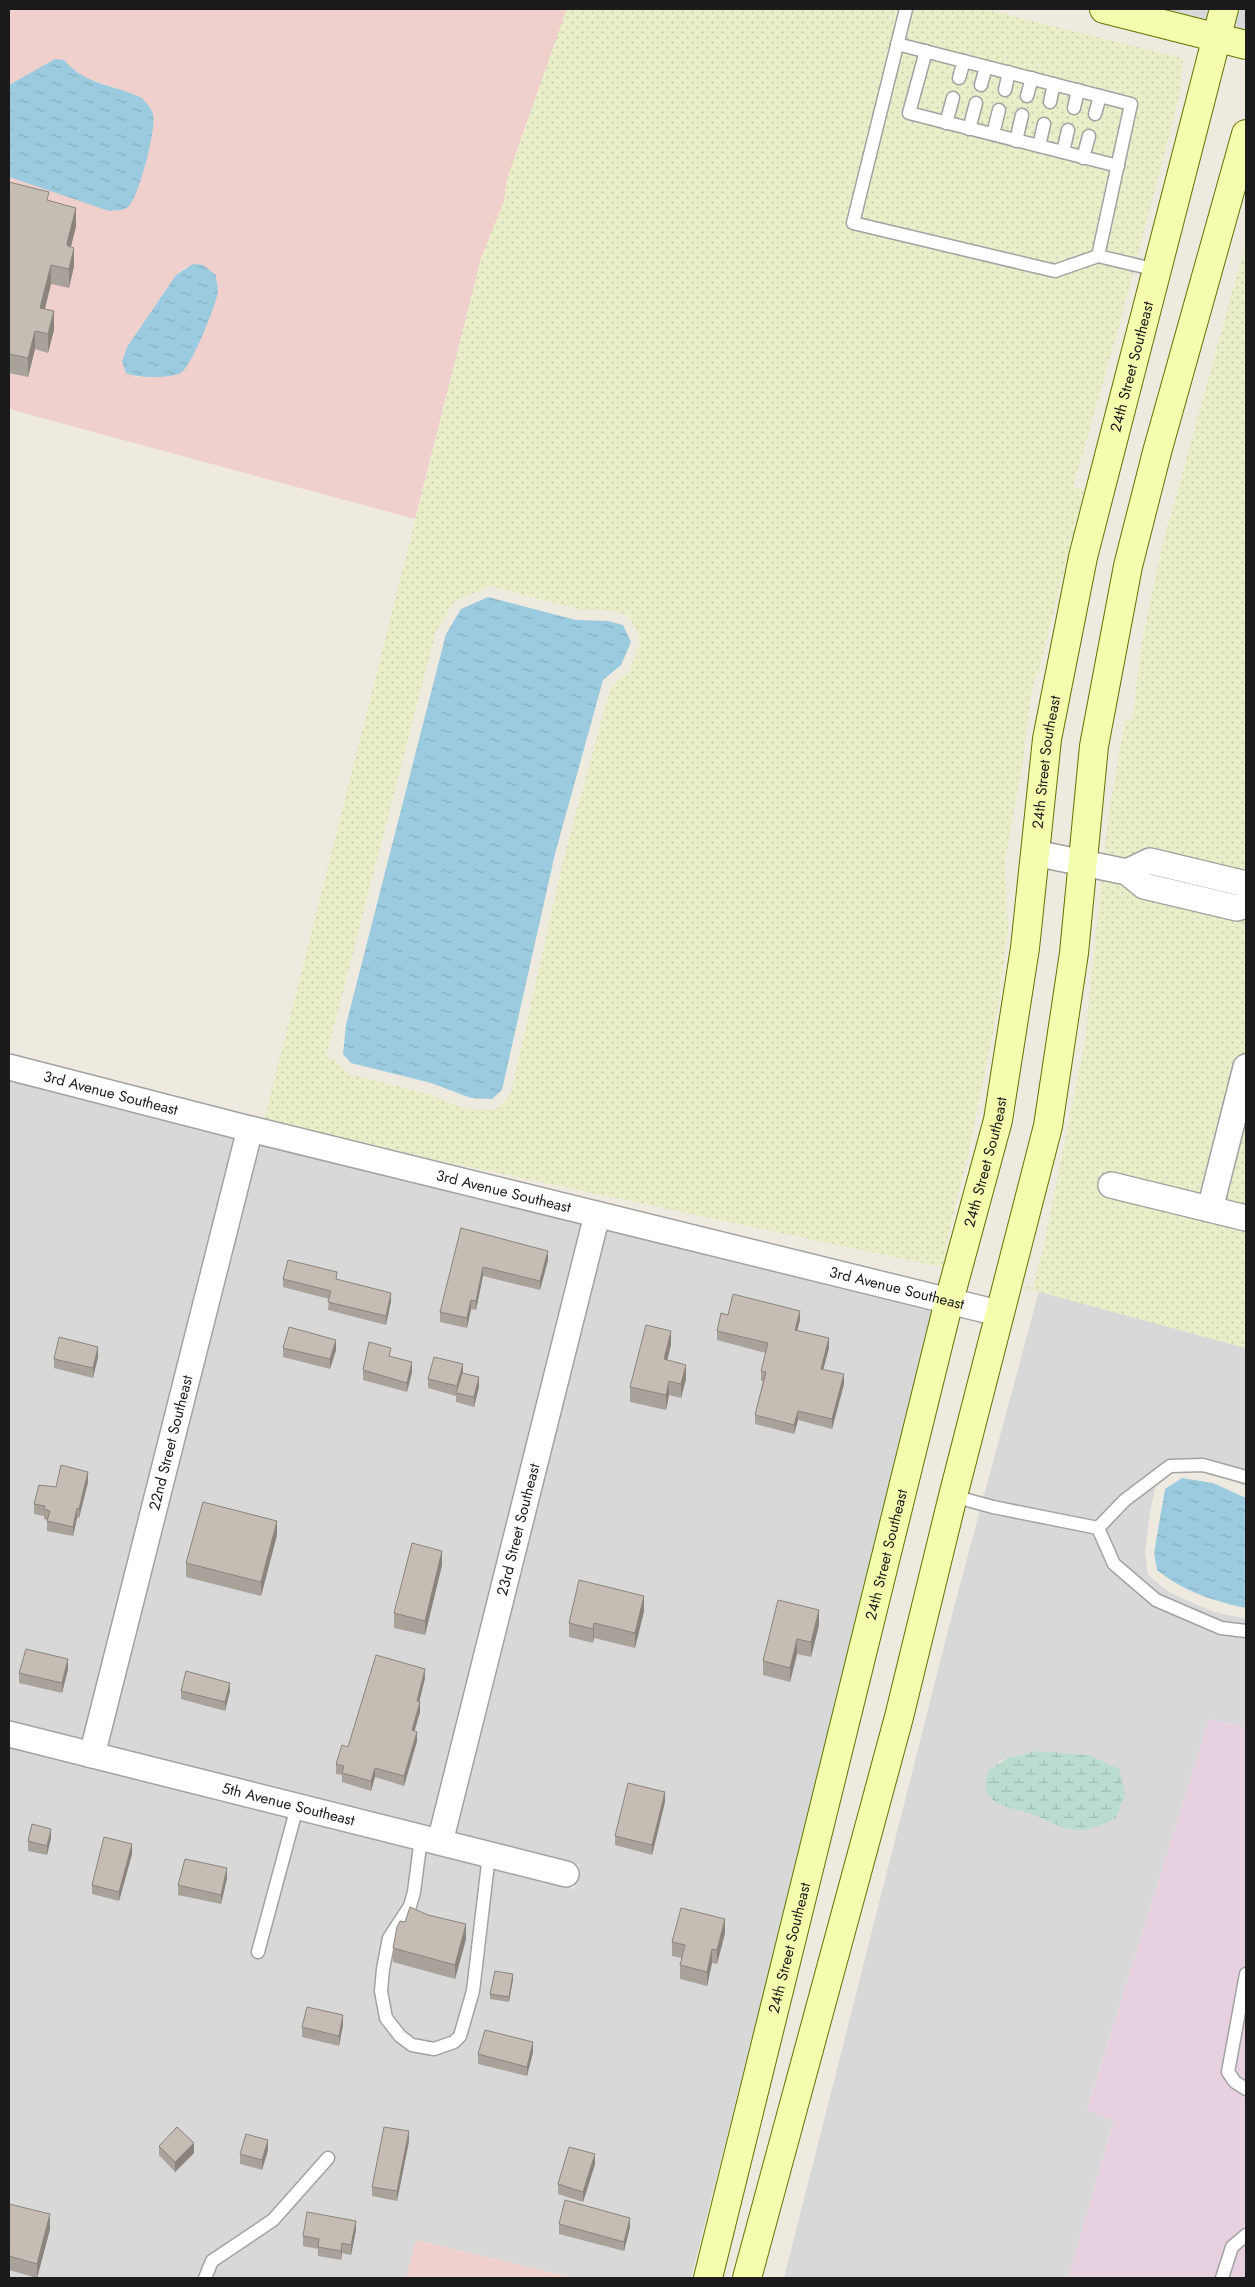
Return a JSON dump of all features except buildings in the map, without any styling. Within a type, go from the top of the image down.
[{"type":"street","points":[[1104,9],[1246,45]]},
{"type":"street","name":"24th Street Southeast","points":[[708,2278],[950,1301],[998,1120],[1025,948],[1047,739],[1082,557],[1224,9]]},
{"type":"street","points":[[747,2278],[899,1717],[998,1313],[1048,1126],[1074,953],[1094,746],[1128,566],[1157,452],[1246,134]]},
{"type":"street","points":[[1035,852],[1127,872],[1144,886],[1237,908],[1246,905]]},
{"type":"street","points":[[1127,872],[1150,861],[1246,884]]},
{"type":"street","points":[[1210,1209],[1246,1066]]},
{"type":"street","name":"3rd Avenue Southeast","points":[[9,1067],[250,1129],[998,1313]]},
{"type":"street","name":"22nd Street Southeast","points":[[92,1755],[250,1129]]},
{"type":"street","points":[[1112,1185],[1246,1218]]},
{"type":"street","name":"23rd Street Southeast","points":[[430,1840],[597,1215]]},
{"type":"street","name":"5th Avenue Southeast","points":[[9,1734],[566,1874]]},
{"type":"lane","points":[[906,9],[852,223],[1055,271],[1098,256],[1157,270]]},
{"type":"lane","points":[[898,44],[1131,104],[1098,256]]},
{"type":"lane","points":[[926,51],[909,113],[1118,166]]},
{"type":"lane","points":[[959,78],[964,61]]},
{"type":"lane","points":[[981,85],[986,67]]},
{"type":"lane","points":[[1005,90],[1009,72]]},
{"type":"lane","points":[[1027,96],[1032,78]]},
{"type":"lane","points":[[1050,102],[1054,84]]},
{"type":"lane","points":[[1074,108],[1078,90]]},
{"type":"lane","points":[[1095,114],[1100,96]]},
{"type":"lane","points":[[946,123],[953,98]]},
{"type":"lane","points":[[970,128],[976,103]]},
{"type":"lane","points":[[993,134],[1000,110]]},
{"type":"lane","points":[[1016,140],[1022,115]]},
{"type":"lane","points":[[1038,146],[1044,124]]},
{"type":"lane","points":[[1062,152],[1068,130]]},
{"type":"lane","points":[[1083,158],[1089,136]]},
{"type":"lane","points":[[1098,1528],[1125,1500],[1170,1466],[1203,1465],[1246,1477]]},
{"type":"lane","points":[[953,1496],[1098,1528]]},
{"type":"lane","points":[[1098,1528],[1114,1564],[1156,1600],[1221,1628],[1246,1631]]},
{"type":"lane","points":[[258,1952],[297,1807]]},
{"type":"lane","points":[[430,1840],[407,1911],[389,1938],[381,1991],[386,2018],[392,2027],[412,2045],[434,2049],[454,2042],[460,2036],[473,1991],[489,1855]]},
{"type":"lane","points":[[407,1911],[422,1918]]},
{"type":"lane","points":[[464,1929],[480,1934]]},
{"type":"lane","points":[[1246,1974],[1228,2072],[1235,2082],[1246,2088]]},
{"type":"lane","points":[[204,2278],[212,2261],[273,2220],[328,2158]]},
{"type":"lane","points":[[1222,2278],[1232,2246],[1246,2235]]},
{"type":"shaded area","points":[[9,9],[567,9],[507,179],[504,201],[481,259],[415,519],[9,409],[9,177],[17,179],[133,94],[83,77],[64,60],[9,85]],"holes":[[[186,267],[150,376],[134,377],[127,347],[176,275]]]},
{"type":"shaded area","points":[[1103,9],[1246,9],[1246,45]]},
{"type":"shaded area","points":[[9,1080],[236,1139],[85,1741],[9,1722]]},
{"type":"shaded area","points":[[258,1144],[583,1225],[432,1828],[106,1746]]},
{"type":"shaded area","points":[[605,1230],[936,1311],[691,2278],[573,2278],[416,2240],[406,2278],[9,2278],[9,1747],[574,1889],[580,1865],[454,1833]]},
{"type":"shaded area","points":[[1039,1291],[1246,1348],[1246,1487],[1217,1473],[1181,1467],[1160,1480],[1156,1484],[1151,1506],[1145,1552],[1148,1575],[1169,1592],[1211,1611],[1246,1619],[1246,1727],[1209,1719],[1087,2109],[1114,2119],[1068,2278],[784,2278],[954,1607]],"holes":[[[1037,1751],[1103,1825],[1078,1830],[1056,1826],[1032,1814],[1004,1806],[998,1762]]]},
{"type":"shaded area","points":[[1209,1719],[1246,1727],[1246,2278],[1068,2278],[1114,2120],[1087,2110]]},
{"type":"shaded area","points":[[416,2240],[573,2278],[406,2278]]},
{"type":"green space","points":[[567,9],[984,9],[1183,58],[1180,94],[1118,330],[1073,487],[1084,490],[1039,670],[1032,688],[1023,761],[1005,861],[1008,930],[997,1013],[969,1150],[948,1236],[944,1266],[946,1268],[357,1143],[264,1120],[481,259],[504,201],[507,179]],"holes":[[[490,586],[578,609],[609,610],[628,615],[640,643],[629,671],[611,686],[564,857],[511,1092],[505,1102],[494,1110],[467,1109],[428,1094],[349,1074],[335,1060],[326,1057],[436,631],[455,601]]]},
{"type":"green space","points":[[1246,242],[1246,1348],[1017,1286],[1033,1288],[1042,1253],[1085,1041],[1108,818],[1125,720],[1132,721],[1142,640],[1162,547]]},
{"type":"green space","points":[[1037,1751],[1089,1755],[1119,1769],[1125,1794],[1116,1818],[1093,1828],[1072,1830],[995,1802],[987,1793],[988,1771],[1007,1758]]},
{"type":"water","points":[[55,59],[64,60],[73,69],[91,80],[142,98],[153,114],[154,121],[150,147],[142,177],[132,201],[126,208],[109,211],[9,177],[9,85]]},
{"type":"water","points":[[193,264],[203,265],[216,275],[218,291],[217,298],[192,358],[182,372],[171,376],[137,376],[126,373],[122,361],[127,347],[176,275]]},
{"type":"water","points":[[488,597],[576,620],[608,621],[623,625],[631,642],[621,665],[603,680],[555,854],[502,1090],[492,1099],[471,1098],[431,1083],[351,1063],[343,1054],[346,1025],[446,634],[461,609]]},
{"type":"water","points":[[1182,1478],[1213,1483],[1246,1498],[1246,1608],[1199,1594],[1177,1584],[1157,1570],[1154,1553],[1165,1489]]}]
